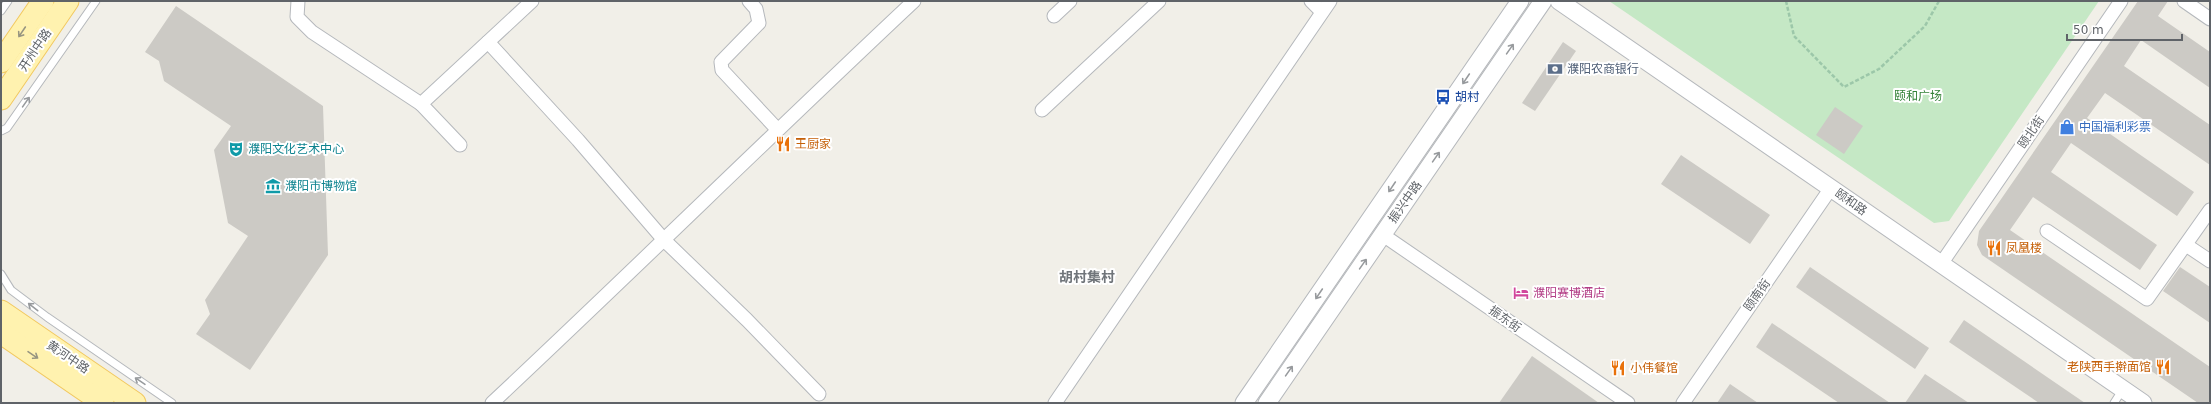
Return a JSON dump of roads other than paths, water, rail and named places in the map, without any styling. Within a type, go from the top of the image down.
[{"type":"main road","name":"开州中路","points":[[1,62],[43,1]]},
{"type":"main road","name":"开州中路","points":[[1,99],[68,1]]},
{"type":"main road","name":"黄河中路","points":[[1,311],[135,403]]},
{"type":"main road","name":"黄河中路","points":[[1,333],[103,403]]},
{"type":"street","points":[[298,1],[297,17],[312,32],[421,104],[460,145]]},
{"type":"street","points":[[421,104],[532,1]]},
{"type":"street","points":[[749,1],[756,9],[759,23],[721,62],[722,70],[777,129]]},
{"type":"street","points":[[492,403],[664,240],[777,129],[914,1]]},
{"type":"street","points":[[1054,16],[1070,1]]},
{"type":"street","points":[[1042,110],[1159,1]]},
{"type":"street","points":[[1055,403],[1326,6],[1311,1]]},
{"type":"street","name":"振兴中路","points":[[1244,403],[1520,1]]},
{"type":"street","name":"振兴中路","points":[[1267,403],[1543,1]]},
{"type":"street","name":"颐和路","points":[[1559,1],[1941,264],[2119,396],[2143,403]]},
{"type":"street","name":"颐北街","points":[[1941,264],[2121,1]]},
{"type":"street","points":[[2184,1],[2210,19]]},
{"type":"street","points":[[488,42],[578,140],[664,240],[747,320],[819,394]]},
{"type":"street","name":"颐南街","points":[[1683,403],[1831,188]]},
{"type":"street","points":[[2047,231],[2146,299],[2210,210]]},
{"type":"street","name":"振东街","points":[[1383,235],[1628,403]]},
{"type":"street","points":[[2186,245],[2210,261]]},
{"type":"lane","points":[[1,11],[8,1]]},
{"type":"lane","points":[[1,138],[4,130],[96,1]]},
{"type":"lane","points":[[1,274],[11,290],[47,317],[172,403]]},
{"type":"place","name":"濮阳农商银行","points":[[1555,69]]},
{"type":"place","name":"胡村","points":[[1443,97]]},
{"type":"place","name":"中国福利彩票","points":[[2067,127]]},
{"type":"place","name":"王厨家","points":[[783,144]]},
{"type":"place","name":"濮阳文化艺术中心","points":[[236,149]]},
{"type":"place","name":"濮阳市博物馆","points":[[273,186]]},
{"type":"place","name":"凤凰楼","points":[[1994,248]]},
{"type":"place","name":"濮阳赛博酒店","points":[[1521,293]]},
{"type":"place","name":"老陕西手擀面馆","points":[[2163,367]]},
{"type":"place","name":"小伟餐馆","points":[[1618,368]]},
{"type":"district","name":"胡村集村","points":[[1087,277]]},
{"type":"park label","name":"颐和广场","points":[[1918,96]]}]
